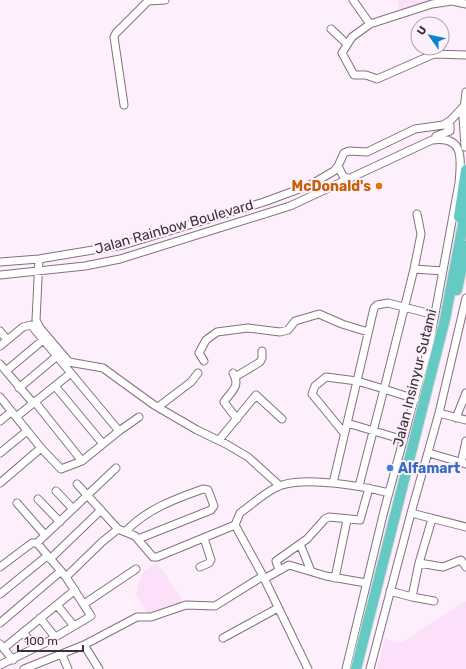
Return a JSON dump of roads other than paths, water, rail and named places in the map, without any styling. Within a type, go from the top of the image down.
[{"type":"highway","points":[[440,317],[444,304],[466,170]]},
{"type":"highway","name":"Jalan Insinyur Sutami","points":[[356,669],[466,209]]},
{"type":"highway","name":"Jalan Insinyur Sutami","points":[[362,669],[402,508],[449,330],[466,246]]},
{"type":"street","points":[[124,105],[114,37],[116,33],[148,1],[165,0]]},
{"type":"street","points":[[353,0],[370,24]]},
{"type":"street","points":[[466,4],[452,2],[432,4],[370,24],[355,34],[347,44],[342,55],[353,74],[356,76],[366,75],[377,79],[434,54],[466,55]]},
{"type":"street","points":[[331,29],[347,44]]},
{"type":"street","points":[[465,148],[464,106],[466,92]]},
{"type":"street","points":[[443,125],[451,120],[464,106]]},
{"type":"street","points":[[418,145],[424,140],[448,133],[450,129],[448,124],[443,125]]},
{"type":"street","name":"Jalan Rainbow Boulevard","points":[[0,262],[39,259],[123,245],[277,197],[310,185],[338,166],[344,153],[349,151],[367,152],[415,129],[443,125]]},
{"type":"street","points":[[444,134],[456,139],[465,148]]},
{"type":"street","points":[[346,669],[389,493],[440,317],[443,272],[459,183],[461,164],[460,152],[451,141],[442,138],[418,145]]},
{"type":"street","name":"Jalan Rainbow Boulevard","points":[[0,275],[85,266],[120,259],[290,206],[418,145]]},
{"type":"street","points":[[338,166],[342,176],[349,179]]},
{"type":"street","points":[[359,486],[414,269],[421,234],[417,214]]},
{"type":"street","points":[[39,259],[36,320],[40,328],[64,358],[73,363],[104,368],[158,407],[197,430],[248,456],[280,486]]},
{"type":"street","points":[[414,269],[443,272]]},
{"type":"street","points":[[370,669],[410,513],[429,453],[466,298]]},
{"type":"street","points":[[333,483],[373,311],[377,304],[388,303],[440,317]]},
{"type":"street","points":[[204,361],[199,353],[201,346],[213,333],[223,330],[252,328],[280,332],[288,330],[295,321],[319,314],[342,324],[368,332]]},
{"type":"street","points":[[0,346],[28,324],[57,356],[118,431]]},
{"type":"street","points":[[0,331],[7,340]]},
{"type":"street","points":[[6,371],[43,340]]},
{"type":"street","points":[[237,418],[224,402],[236,386],[234,375],[260,362],[262,358],[262,351]]},
{"type":"street","points":[[20,388],[57,356]]},
{"type":"street","points":[[0,364],[34,402],[82,461]]},
{"type":"street","points":[[158,407],[191,382],[198,373]]},
{"type":"street","points":[[0,420],[14,414],[34,402],[62,380],[72,375]]},
{"type":"street","points":[[344,433],[314,398],[312,391],[315,386],[326,377],[357,381],[415,399]]},
{"type":"street","points":[[55,386],[103,444]]},
{"type":"street","points":[[456,418],[466,393]]},
{"type":"street","points":[[219,440],[257,395],[282,419]]},
{"type":"street","points":[[0,397],[41,448],[61,469],[82,461],[118,431],[139,417]]},
{"type":"street","points":[[439,413],[466,420]]},
{"type":"street","points":[[347,423],[404,440]]},
{"type":"street","points":[[0,453],[27,431]]},
{"type":"street","points":[[429,453],[464,463],[466,441]]},
{"type":"street","points":[[0,483],[41,448]]},
{"type":"street","points":[[0,567],[32,543],[37,543],[116,468]]},
{"type":"street","points":[[76,484],[118,529],[138,539],[154,557],[235,525],[240,513],[280,486],[308,483],[333,483],[359,486],[389,493]]},
{"type":"street","points":[[279,570],[276,561],[307,539],[325,519],[329,517],[358,521],[361,519],[369,488]]},
{"type":"street","points":[[126,532],[134,522],[161,505],[203,489],[208,490],[214,506],[211,510],[138,539]]},
{"type":"street","points":[[56,491],[73,509]]},
{"type":"street","points":[[38,499],[60,522]]},
{"type":"street","points":[[17,503],[45,535]]},
{"type":"street","points":[[0,594],[49,558],[101,510]]},
{"type":"street","points":[[410,513],[466,527]]},
{"type":"street","points":[[412,597],[419,563],[432,518]]},
{"type":"street","points":[[335,578],[348,520]]},
{"type":"street","points":[[235,525],[308,669]]},
{"type":"street","points":[[0,623],[64,574],[118,529]]},
{"type":"street","points":[[200,567],[209,563],[210,560],[204,538]]},
{"type":"street","points":[[0,665],[35,648],[91,616],[64,574],[37,543]]},
{"type":"street","points":[[300,544],[311,571]]},
{"type":"street","points":[[419,563],[443,567],[461,560],[466,567]]},
{"type":"street","points":[[24,669],[53,656],[62,655],[84,645],[137,617],[151,617],[186,605],[215,606],[263,578],[289,565],[335,578],[366,583]]},
{"type":"street","points":[[84,604],[136,569]]},
{"type":"street","points":[[12,660],[2,646],[23,632],[75,590]]},
{"type":"street","points":[[390,591],[412,597],[434,600]]},
{"type":"street","points":[[57,605],[74,626]]},
{"type":"street","points":[[223,638],[278,608]]},
{"type":"street","points":[[40,618],[55,637]]},
{"type":"street","points":[[23,632],[35,648]]},
{"type":"street","points":[[84,645],[99,669]]},
{"type":"street","points":[[62,655],[68,669]]},
{"type":"place","name":"McDonald's","points":[[379,186]]},
{"type":"place","name":"Alfamart","points":[[390,468]]}]
